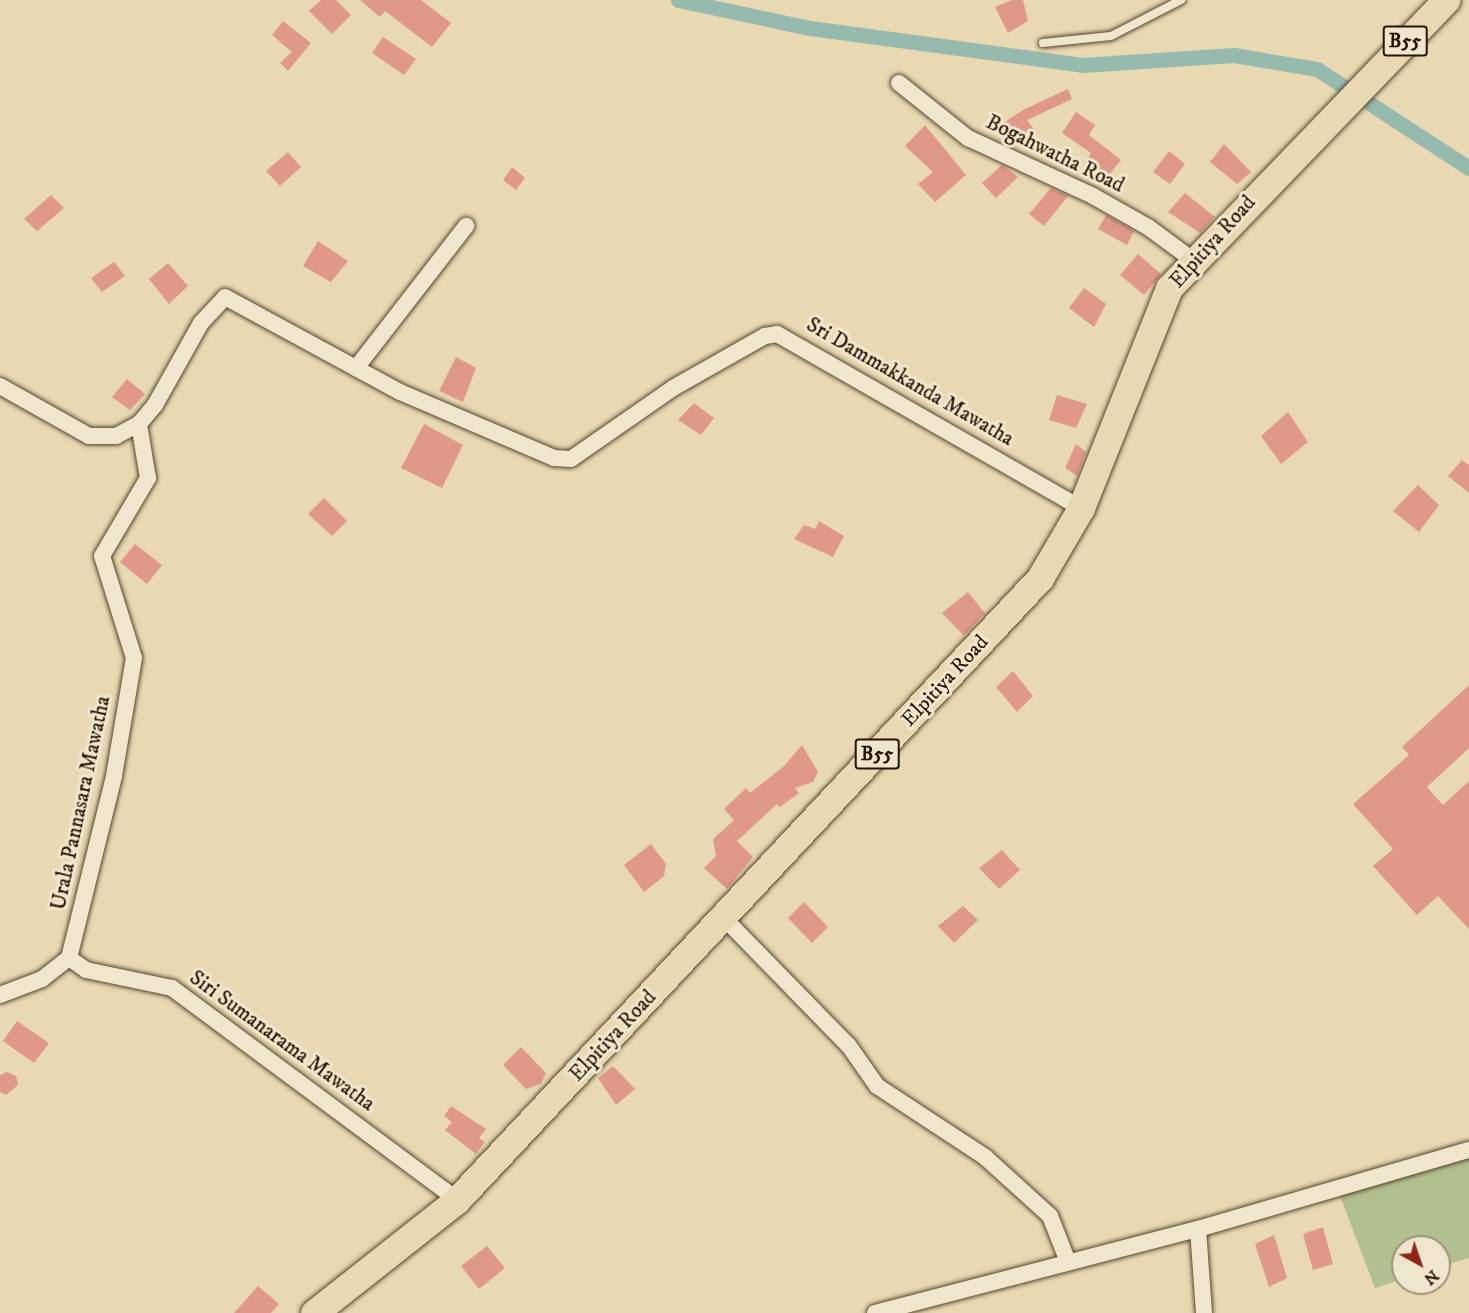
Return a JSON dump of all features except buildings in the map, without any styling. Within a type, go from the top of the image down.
[{"type":"main road","name":"Elpitiya Road","points":[[314,1313],[457,1200],[1040,578],[1081,508],[1169,288],[1364,82],[1446,0]]},
{"type":"street","name":"Bogahwatha Road","points":[[899,83],[968,138],[1093,196],[1148,227],[1194,261]]},
{"type":"street","points":[[356,368],[466,226]]},
{"type":"street","name":"Sri Dammakkanda Mawatha","points":[[0,386],[89,436],[116,436],[139,424],[165,391],[201,323],[225,297],[356,368],[554,458],[571,459],[673,388],[765,336],[786,336],[1081,508]]},
{"type":"street","name":"Urala Pannasara Mawatha","points":[[69,958],[114,776],[134,658],[102,556],[148,478],[139,424]]},
{"type":"street","points":[[723,917],[849,1046],[877,1086],[985,1157],[1050,1216],[1068,1262]]},
{"type":"street","points":[[0,995],[42,979],[69,958]]},
{"type":"street","name":"Siri Sumanarama Mawatha","points":[[69,958],[86,970],[172,988],[457,1200]]},
{"type":"street","points":[[875,1313],[1198,1229],[1469,1150]]},
{"type":"street","points":[[1198,1229],[1204,1313]]},
{"type":"lane","points":[[1043,43],[1111,36],[1181,0]]},
{"type":"green space","points":[[1469,1154],[1469,1258],[1451,1263],[1451,1235],[1391,1235],[1391,1283],[1375,1288],[1340,1196]]},
{"type":"waterway","points":[[678,0],[810,28],[1082,65],[1234,55],[1317,69],[1469,168]]}]
